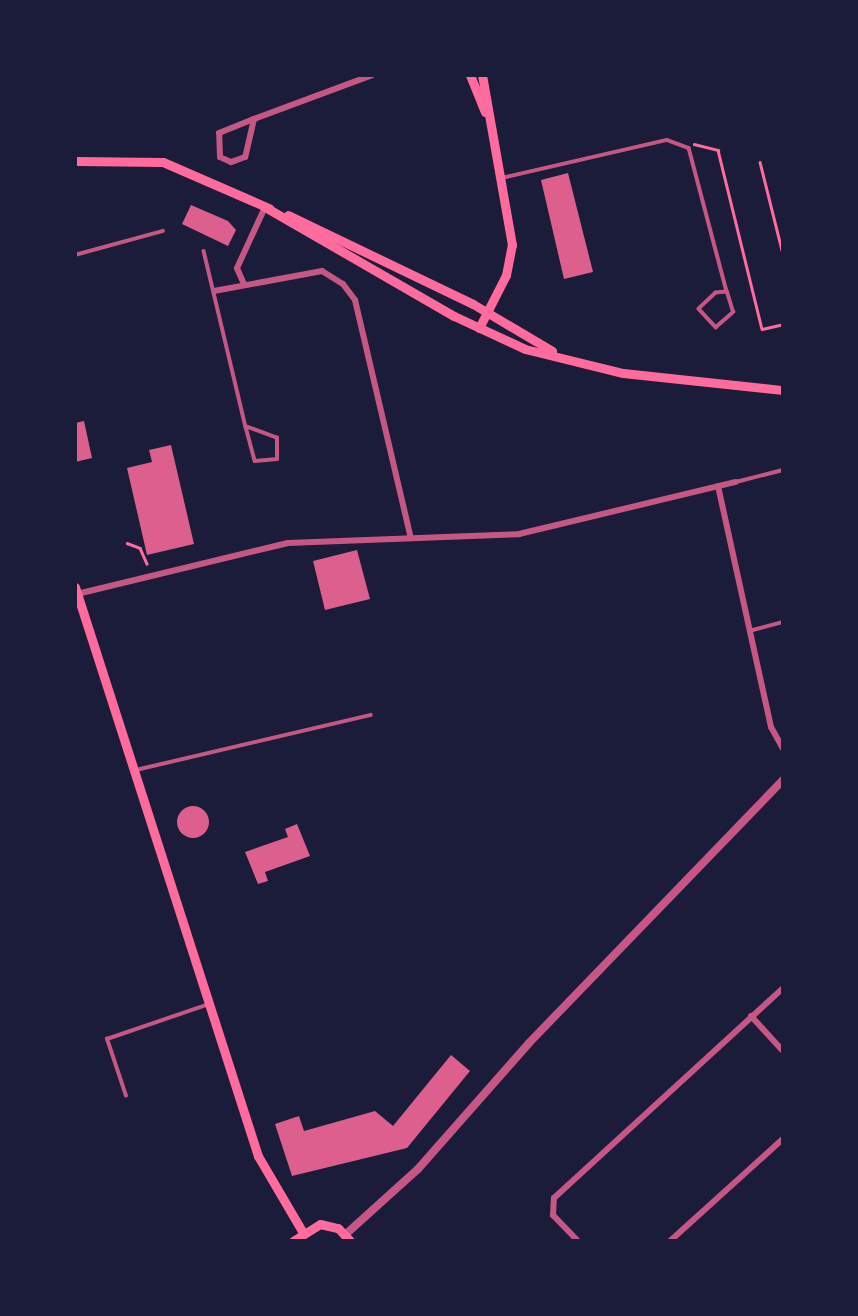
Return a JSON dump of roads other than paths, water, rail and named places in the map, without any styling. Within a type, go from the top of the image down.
[{"type":"main road","points":[[470,75],[487,116]]},
{"type":"main road","points":[[479,328],[488,312],[512,245],[487,116],[482,75]]},
{"type":"main road","points":[[75,161],[163,162],[488,312],[557,354]]},
{"type":"main road","points":[[265,207],[479,328],[525,349],[557,354],[623,373],[783,390]]},
{"type":"main road","points":[[76,590],[258,1156],[302,1231]]},
{"type":"main road","points":[[293,1241],[302,1231],[330,1225],[348,1238]]},
{"type":"street","points":[[254,119],[245,157],[231,162],[220,157],[219,133],[254,119],[372,75]]},
{"type":"street","points":[[244,284],[237,268],[265,207]]},
{"type":"street","points":[[214,292],[244,284],[322,271],[355,300],[410,535]]},
{"type":"street","points":[[76,590],[288,543],[410,535],[519,534],[736,482]]},
{"type":"street","points":[[718,486],[753,630],[768,717],[783,749]]},
{"type":"street","points":[[348,1238],[418,1169],[528,1042],[783,780]]},
{"type":"street","points":[[578,1241],[553,1215],[554,1198],[783,988]]},
{"type":"street","points":[[751,1016],[783,1051]]},
{"type":"street","points":[[670,1241],[783,1139]]},
{"type":"lane","points":[[500,178],[667,140],[689,148],[733,312],[716,327],[699,309],[716,293],[727,292]]},
{"type":"lane","points":[[75,255],[163,231]]},
{"type":"lane","points":[[204,251],[246,427],[255,461],[277,459],[277,438],[246,427]]},
{"type":"lane","points":[[736,482],[783,470]]},
{"type":"lane","points":[[753,630],[783,622]]},
{"type":"lane","points":[[134,770],[371,715]]},
{"type":"lane","points":[[126,1096],[107,1039],[211,1003]]}]
